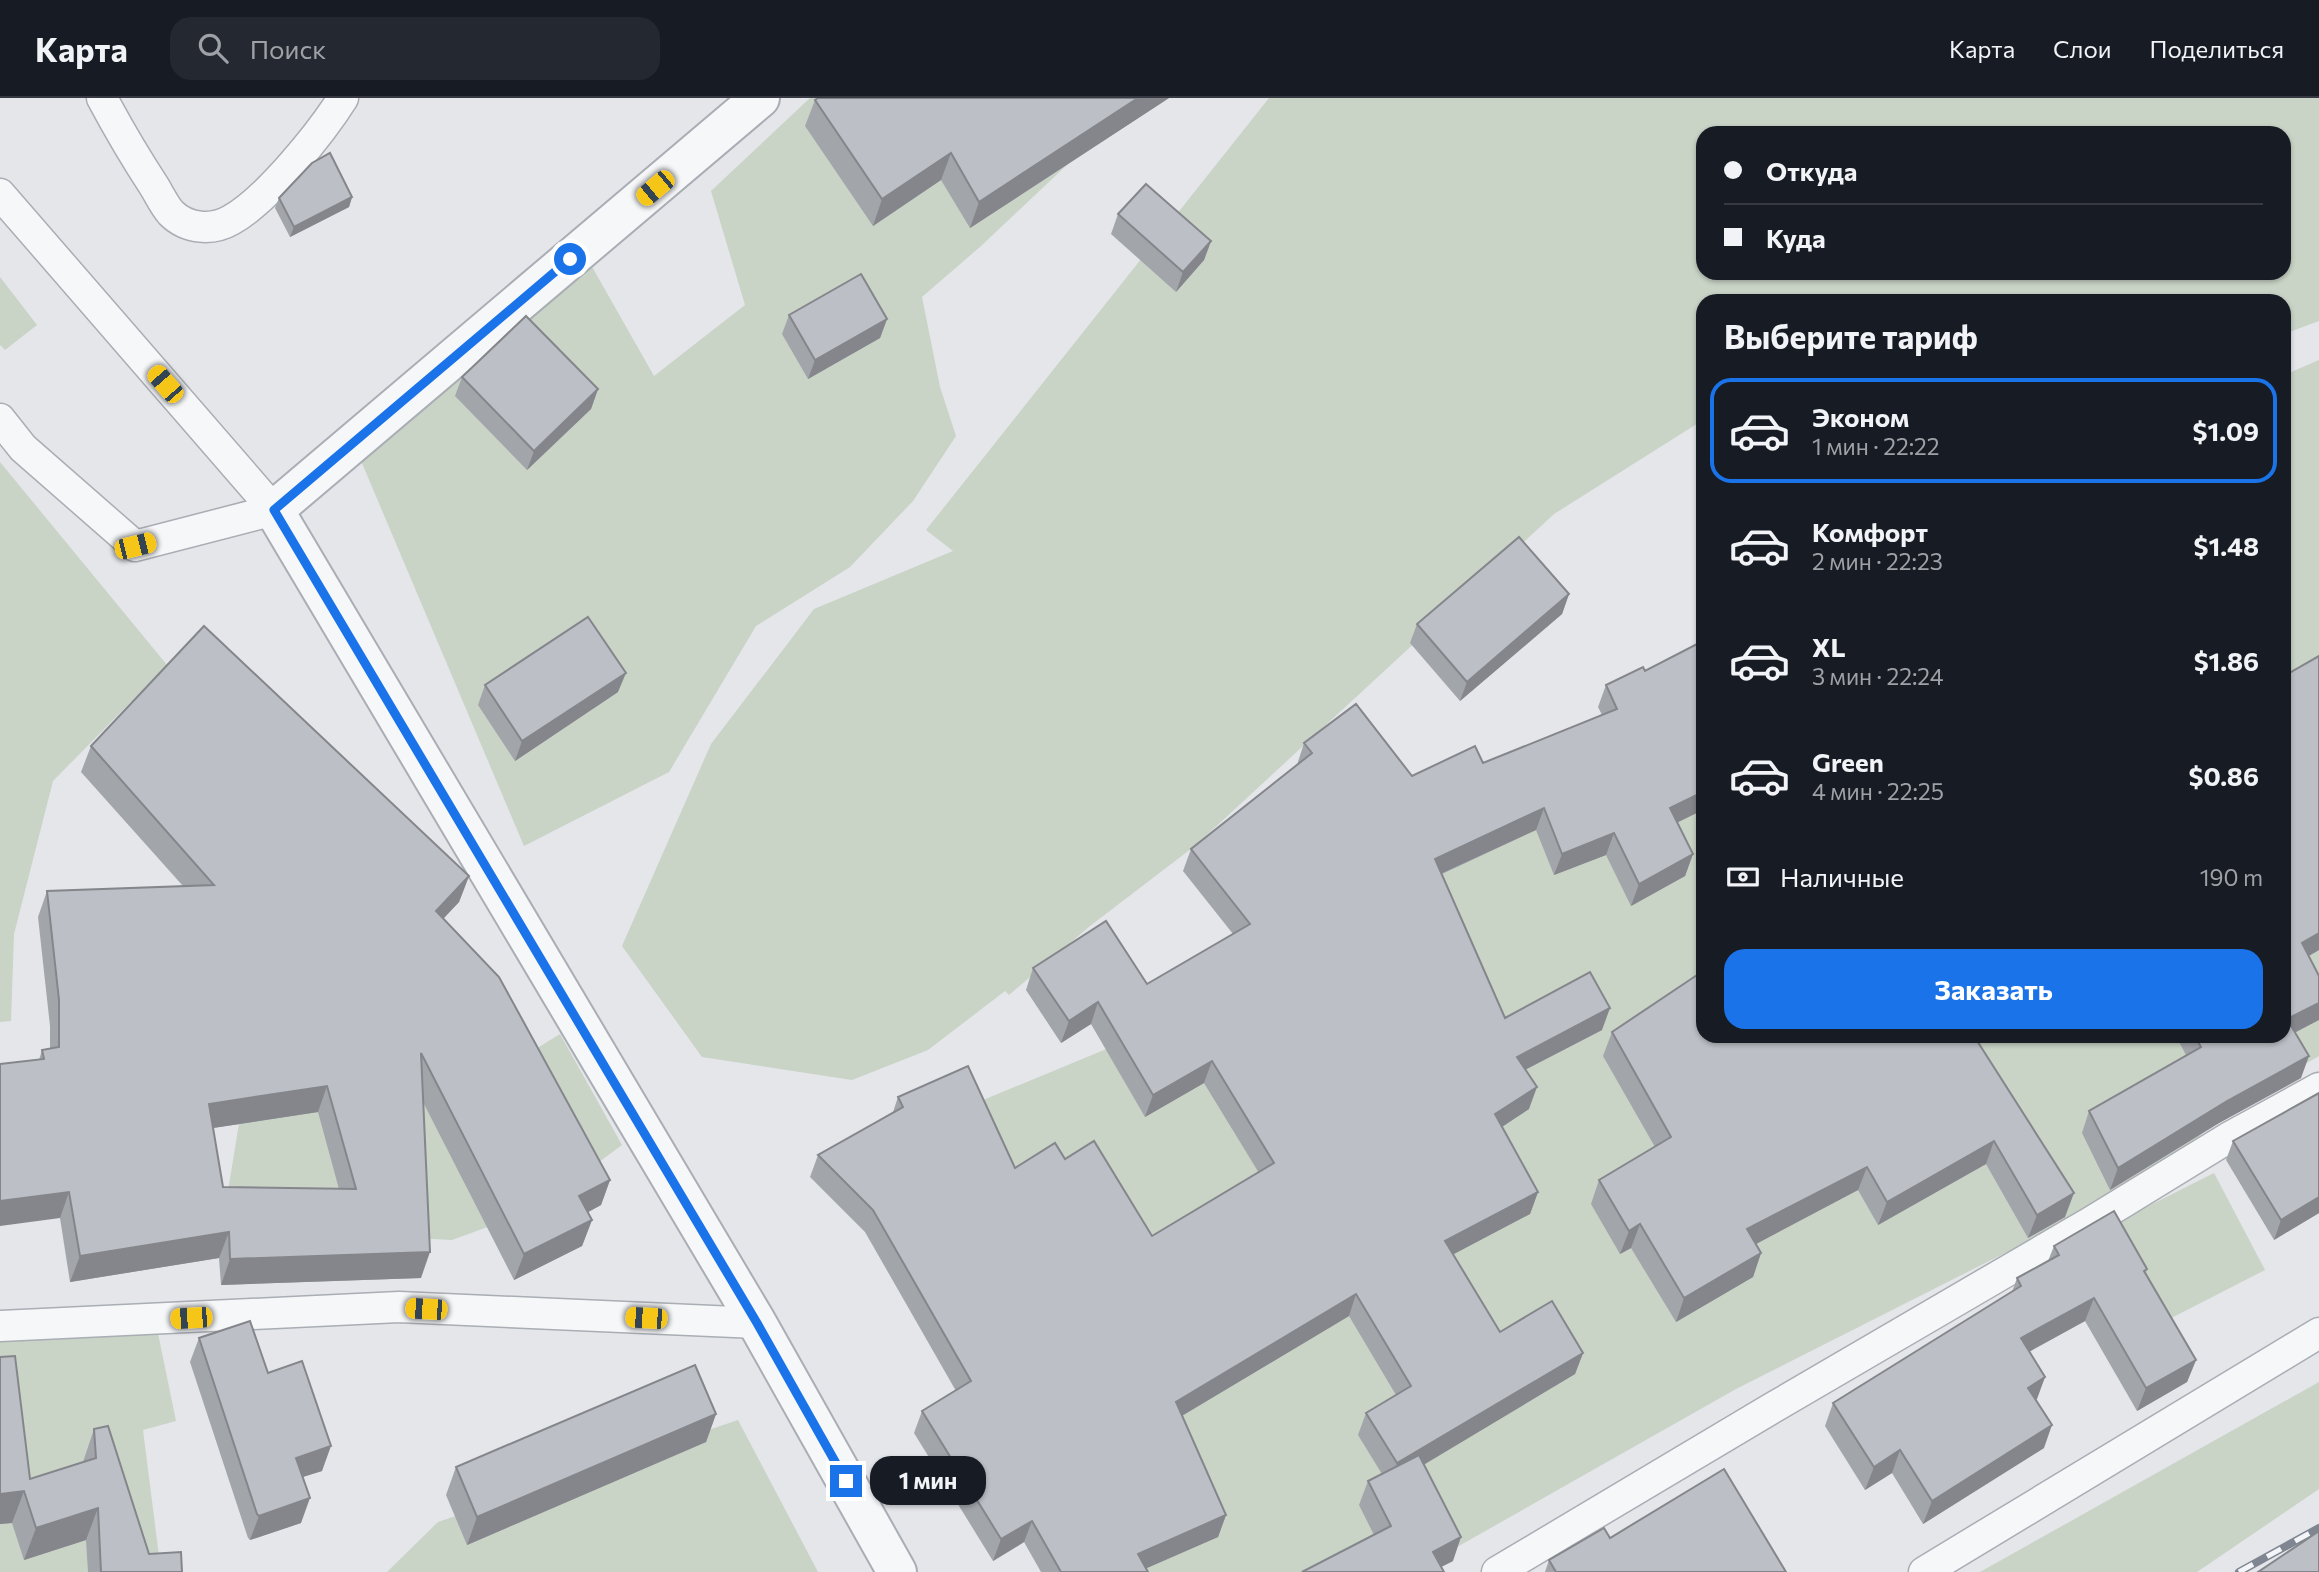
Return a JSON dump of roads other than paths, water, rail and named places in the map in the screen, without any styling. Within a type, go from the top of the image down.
[{"type":"street","points":[[760,98],[274,510],[757,1323],[897,1572]]},
{"type":"lane","points":[[102,98],[138,162],[172,213],[191,227],[211,227],[230,221],[286,172],[343,98]]},
{"type":"lane","points":[[0,194],[274,510],[135,546],[23,448],[0,419]]},
{"type":"lane","points":[[1497,1572],[2091,1222],[2228,1138],[2319,1088]]},
{"type":"lane","points":[[0,1326],[399,1307],[757,1323]]},
{"type":"lane","points":[[1924,1572],[2319,1333]]},
{"type":"railway","points":[[2239,1572],[2319,1528]]}]
